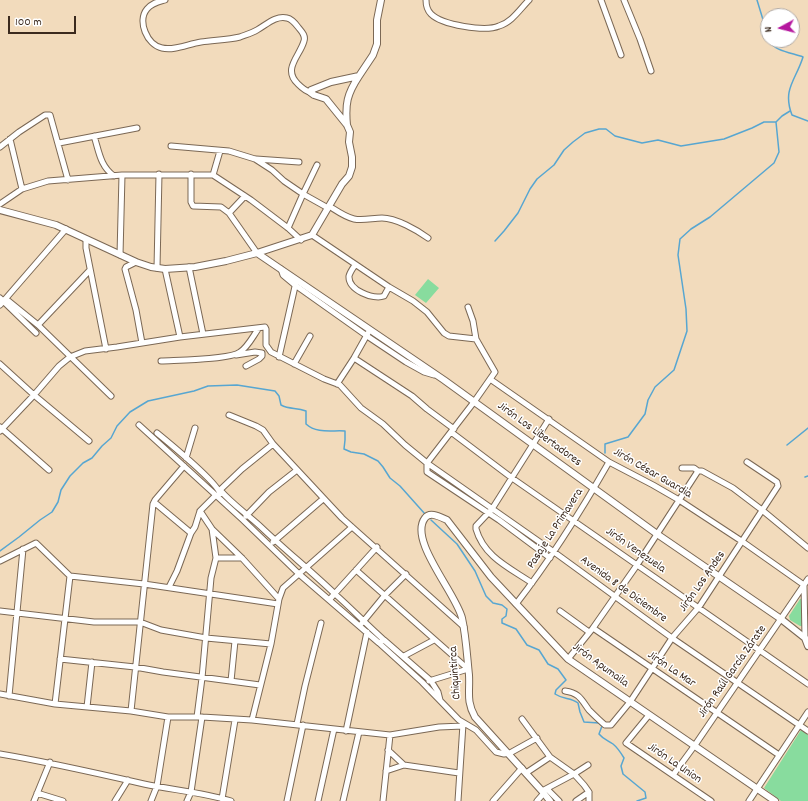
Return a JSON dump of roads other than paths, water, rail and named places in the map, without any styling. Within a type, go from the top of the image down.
[{"type":"street","points":[[166,0],[150,6],[143,15],[142,19],[150,41],[155,46],[167,49],[200,42],[239,37],[256,31],[273,20],[283,17],[291,20],[303,33],[304,40],[292,66],[292,76],[294,81],[314,95],[326,99],[347,125]]},
{"type":"street","points":[[0,210],[56,225],[136,262],[165,269],[189,268],[226,261],[301,240],[312,235],[342,184],[349,176],[352,167],[350,132],[347,125],[345,110],[346,103],[353,85],[373,55],[377,44],[377,20],[381,0]]},
{"type":"street","points":[[426,0],[427,8],[431,14],[438,18],[459,26],[483,29],[500,26],[518,12],[529,0]]},
{"type":"street","points":[[601,0],[621,55]]},
{"type":"street","points":[[624,0],[651,71]]},
{"type":"street","points":[[310,92],[331,82],[358,76]]},
{"type":"street","points":[[0,147],[19,132],[48,114],[50,115],[59,143],[68,180]]},
{"type":"street","points":[[59,143],[137,128]]},
{"type":"street","points":[[94,136],[100,160],[107,171],[114,176]]},
{"type":"street","points":[[10,139],[22,189]]},
{"type":"street","points":[[171,146],[229,152],[255,159],[299,162]]},
{"type":"street","points":[[213,174],[220,151]]},
{"type":"street","points":[[255,159],[303,194],[348,217],[364,220],[383,218],[393,220],[420,231],[428,238]]},
{"type":"street","points":[[288,228],[317,165]]},
{"type":"street","points":[[158,268],[160,174]]},
{"type":"street","points":[[191,174],[191,202],[193,206],[222,207],[229,213],[257,253]]},
{"type":"street","points":[[0,204],[22,189],[48,181],[122,175],[213,174],[288,228],[301,240]]},
{"type":"street","points":[[120,255],[122,175]]},
{"type":"street","points":[[229,213],[245,196]]},
{"type":"street","points":[[2,301],[66,229]]},
{"type":"street","points":[[312,235],[355,265],[413,301],[427,312],[444,333],[449,336],[476,338]]},
{"type":"street","points":[[86,239],[86,248],[106,349]]},
{"type":"street","name":"Jirón Los Libertadores","points":[[257,253],[368,333],[437,376],[657,534],[781,619],[805,638]]},
{"type":"street","points":[[136,262],[126,266],[126,269],[136,310],[142,344]]},
{"type":"street","points":[[355,265],[349,275],[350,283],[353,287],[371,297],[379,298],[384,296],[389,287]]},
{"type":"street","points":[[189,268],[203,334]]},
{"type":"street","points":[[165,269],[180,337]]},
{"type":"street","points":[[38,325],[90,270]]},
{"type":"street","points":[[278,357],[296,282]]},
{"type":"street","points":[[2,301],[38,325],[111,396]]},
{"type":"street","points":[[2,301],[36,333]]},
{"type":"street","points":[[468,307],[476,338],[495,370],[495,373],[427,463],[426,470],[428,473],[499,520],[550,558]]},
{"type":"street","points":[[49,470],[0,429],[70,356],[85,351],[142,344],[180,337],[265,327],[266,345],[271,352],[278,357],[337,384],[368,333]]},
{"type":"street","points":[[235,355],[245,348],[259,328]]},
{"type":"street","points":[[294,364],[310,336]]},
{"type":"street","points":[[161,361],[222,358],[255,352],[262,354],[259,359],[246,366]]},
{"type":"street","name":"Jirón Venezuela","points":[[354,358],[412,396],[512,478],[575,520],[808,684]]},
{"type":"street","points":[[0,364],[89,441]]},
{"type":"street","name":"Jirón César Guardia","points":[[490,380],[549,419],[609,462],[653,484],[679,500],[743,542],[804,585]]},
{"type":"street","name":"Avenida 8 de Diciembre","points":[[337,384],[340,385],[361,408],[383,424],[427,463],[554,552],[672,638],[808,731]]},
{"type":"street","points":[[228,415],[263,430],[297,470],[309,481],[323,499],[352,527],[377,547],[464,626]]},
{"type":"street","points":[[532,584],[489,554],[484,547],[476,526],[492,509],[534,445],[549,419]]},
{"type":"street","points":[[139,426],[243,520],[299,574],[329,600],[361,623],[382,641],[463,725],[458,801]]},
{"type":"street","points":[[186,458],[195,428]]},
{"type":"street","points":[[157,433],[186,458],[228,499],[247,514],[335,594],[361,623],[367,632],[404,656],[430,681],[438,692],[440,701]]},
{"type":"street","points":[[220,490],[242,469],[274,444]]},
{"type":"street","name":"Pasaje La Primavera","points":[[516,604],[532,584],[575,520],[609,462]]},
{"type":"street","name":"Jirón Los Andes","points":[[565,691],[579,696],[598,720],[605,726],[611,725],[630,702],[672,638],[699,608],[778,486],[777,482],[747,462]]},
{"type":"street","points":[[131,711],[154,502],[184,466]]},
{"type":"street","points":[[682,468],[694,468],[733,488],[808,548]]},
{"type":"street","points":[[243,520],[269,492],[297,470]]},
{"type":"street","points":[[568,659],[591,630],[700,471]]},
{"type":"street","points":[[220,490],[221,501]]},
{"type":"street","points":[[169,587],[177,571],[191,533],[195,527],[200,511],[215,496]]},
{"type":"street","points":[[270,546],[323,499]]},
{"type":"street","points":[[154,502],[191,533]]},
{"type":"street","points":[[200,511],[212,529],[242,558],[278,602]]},
{"type":"street","name":"Jirón Apumaila","points":[[421,524],[429,515],[438,516],[447,520],[482,565],[516,604],[568,659],[775,801]]},
{"type":"street","name":"Chiquintirca","points":[[421,524],[420,532],[422,542],[460,609],[464,626],[470,707],[480,722],[497,742],[545,791],[550,801]]},
{"type":"street","points":[[252,720],[271,644],[278,602],[283,588],[352,527]]},
{"type":"street","points":[[187,801],[191,792],[211,578],[216,558],[212,529]]},
{"type":"street","points":[[0,561],[36,543],[70,576],[169,587],[210,594],[278,602]]},
{"type":"street","points":[[329,600],[377,547]]},
{"type":"street","points":[[9,696],[24,549]]},
{"type":"street","points":[[216,558],[242,558]]},
{"type":"street","points":[[356,570],[468,670]]},
{"type":"street","points":[[361,623],[385,595],[406,574]]},
{"type":"street","points":[[55,704],[70,576]]},
{"type":"street","name":"Jirón Raúl García Zárate","points":[[673,775],[808,579]]},
{"type":"street","points":[[804,585],[805,638],[808,646]]},
{"type":"street","points":[[0,611],[94,622],[140,622],[161,630],[206,638],[271,644]]},
{"type":"street","name":"Jirón La Mar","points":[[560,611],[652,669],[779,755]]},
{"type":"street","points":[[297,724],[321,623]]},
{"type":"street","points":[[346,731],[367,632]]},
{"type":"street","points":[[404,656],[434,640]]},
{"type":"street","points":[[231,681],[235,641]]},
{"type":"street","points":[[60,659],[136,666],[202,678],[260,685]]},
{"type":"street","points":[[86,707],[92,662]]},
{"type":"street","points":[[422,682],[468,670]]},
{"type":"street","points":[[0,694],[55,704],[131,711],[168,717],[252,720],[390,735],[439,727],[463,725],[476,730],[496,752],[504,754],[510,754],[537,738]]},
{"type":"street","points":[[749,801],[808,712]]},
{"type":"street","name":"Jirón La Union","points":[[649,714],[626,743],[673,775],[704,799],[711,801]]},
{"type":"street","points":[[151,801],[157,786],[168,717]]},
{"type":"street","points":[[522,719],[550,757],[574,774],[589,792],[589,801]]},
{"type":"street","points":[[0,754],[50,762],[128,780],[227,800],[235,720]]},
{"type":"street","points":[[287,801],[303,725]]},
{"type":"street","points":[[318,801],[334,729]]},
{"type":"street","points":[[343,801],[359,732]]},
{"type":"street","points":[[383,801],[390,735]]},
{"type":"street","points":[[388,750],[404,765]]},
{"type":"street","points":[[493,801],[524,771],[550,757]]},
{"type":"street","points":[[34,801],[50,762]]},
{"type":"street","points":[[386,771],[404,765],[459,773]]},
{"type":"street","points":[[537,801],[545,791],[588,765]]},
{"type":"street","points":[[115,801],[128,780]]},
{"type":"street","points":[[545,791],[559,801]]},
{"type":"street","points":[[576,801],[589,792]]},
{"type":"street","points":[[38,793],[63,801]]},
{"type":"waterway","points":[[757,0],[760,10]]},
{"type":"waterway","points":[[777,48],[803,57],[789,91],[789,106],[792,115],[808,121]]},
{"type":"waterway","points":[[605,453],[605,444],[628,437],[645,414],[648,400],[655,387],[674,370],[687,331],[686,309],[678,255],[680,239],[691,229],[710,217],[774,163],[779,152],[776,122],[790,111]]},
{"type":"waterway","points":[[495,241],[518,213],[530,189],[537,179],[554,165],[564,150],[585,133],[599,129],[606,129],[615,136],[642,143],[658,140],[681,146],[724,139],[764,122],[776,122]]},
{"type":"waterway","points":[[0,551],[52,512],[58,502],[61,490],[70,476],[83,463],[92,458],[111,438],[117,426],[130,412],[148,401],[194,391],[208,386],[237,385],[275,391],[279,396],[281,405],[306,411],[306,424],[310,427],[325,431],[345,431],[344,449],[351,452],[364,454],[378,461],[390,478],[400,486],[425,514]]},
{"type":"waterway","points":[[787,445],[808,428]]},
{"type":"waterway","points":[[431,520],[457,544],[475,571],[486,596],[493,603],[502,605],[507,609],[506,616],[502,619],[502,623],[516,629],[527,645],[539,650],[548,664],[558,669],[566,680],[556,690],[555,694],[578,703],[584,722],[599,723],[602,726],[599,734],[613,744],[624,758],[621,766],[623,774],[645,792],[646,798],[637,801]]}]
